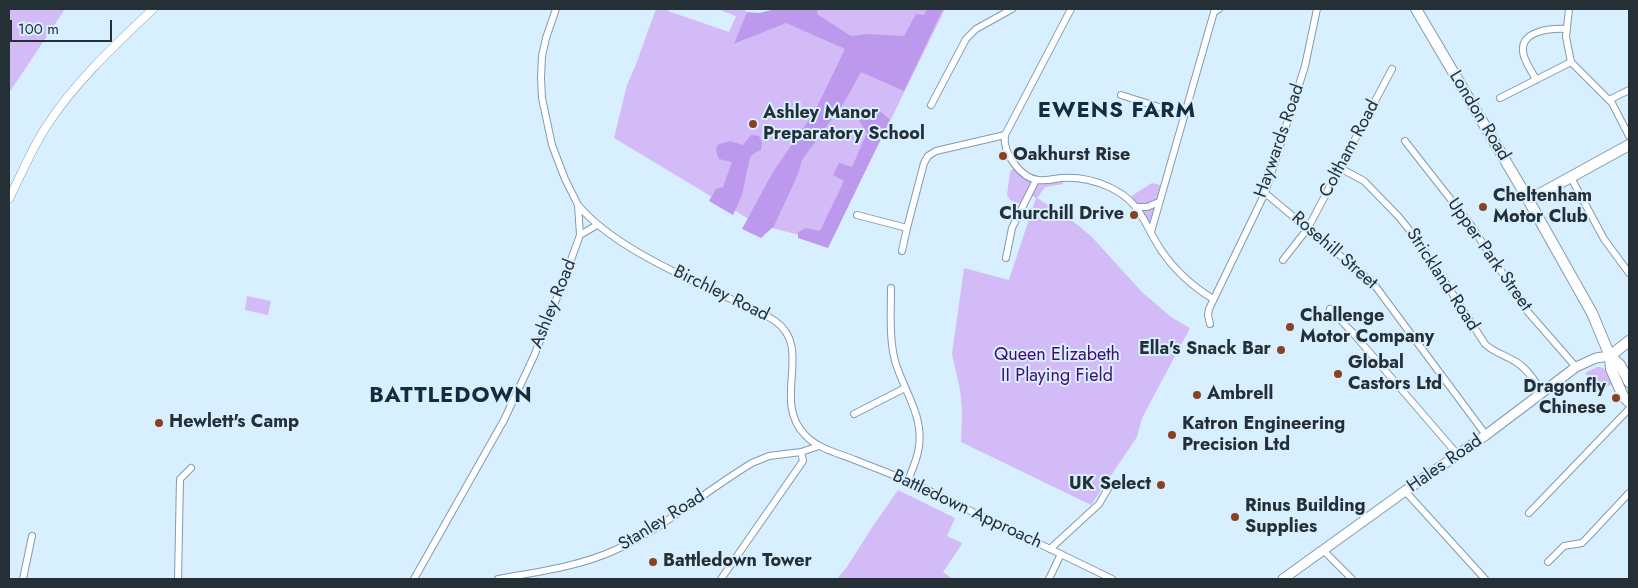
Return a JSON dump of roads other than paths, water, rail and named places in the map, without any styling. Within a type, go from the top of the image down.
[{"type":"highway","name":"London Road","points":[[1416,9],[1592,313],[1610,356],[1611,369],[1623,396],[1629,402]]},
{"type":"highway","points":[[1528,200],[1629,145]]},
{"type":"highway","points":[[1610,356],[1629,341]]},
{"type":"highway","name":"London Road","points":[[1610,356],[1620,365],[1629,382]]},
{"type":"main road","name":"Hales Road","points":[[1283,579],[1486,435],[1576,367],[1596,358],[1610,356]]},
{"type":"street","points":[[9,199],[35,144],[47,125],[86,74],[153,9]]},
{"type":"street","name":"Ashley Road","points":[[414,579],[504,420],[534,356],[580,235],[578,205],[565,179],[552,145],[542,98],[542,56],[556,9]]},
{"type":"street","points":[[931,105],[966,39],[976,29],[1012,9]]},
{"type":"street","points":[[1071,9],[1005,135],[1005,146],[1009,156],[1025,174],[1036,180],[1069,178],[1093,181],[1116,190],[1137,207],[1160,249],[1178,272],[1213,299]]},
{"type":"street","name":"Haywards Road","points":[[1210,324],[1208,312],[1213,299],[1265,193],[1305,66],[1317,9]]},
{"type":"street","points":[[1569,9],[1567,46],[1571,62],[1609,100],[1629,136]]},
{"type":"street","points":[[1151,232],[1215,10]]},
{"type":"street","points":[[1536,80],[1523,53],[1524,44],[1534,34],[1543,30],[1554,28],[1567,29]]},
{"type":"street","points":[[1500,98],[1571,62]]},
{"type":"street","name":"Coltham Road","points":[[1283,260],[1308,228],[1392,69]]},
{"type":"street","points":[[1609,100],[1629,90]]},
{"type":"street","points":[[1121,95],[1184,115]]},
{"type":"street","points":[[902,251],[924,163],[928,156],[936,151],[1005,135]]},
{"type":"street","name":"Upper Park Street","points":[[1405,141],[1470,224],[1528,312],[1576,367]]},
{"type":"street","name":"Strickland Road","points":[[1340,168],[1364,181],[1409,229],[1485,344],[1496,352],[1516,361],[1543,392]]},
{"type":"street","points":[[1570,176],[1604,239],[1629,273]]},
{"type":"street","points":[[1006,258],[1012,228],[1036,180]]},
{"type":"street","name":"Rosehill Street","points":[[1265,193],[1374,283],[1486,435]]},
{"type":"street","points":[[1137,207],[1148,207],[1159,202]]},
{"type":"street","name":"Birchley Road","points":[[578,205],[597,225],[640,253],[770,318],[782,327],[788,335],[792,350],[790,401],[792,412],[803,434],[819,446]]},
{"type":"street","points":[[857,215],[908,228]]},
{"type":"street","points":[[580,235],[597,225]]},
{"type":"street","points":[[891,288],[893,351],[905,388],[916,411],[920,428],[918,454],[908,481]]},
{"type":"street","points":[[1330,309],[1458,455]]},
{"type":"street","points":[[854,414],[905,388]]},
{"type":"street","points":[[1529,513],[1629,409]]},
{"type":"street","name":"Stanley Road","points":[[498,579],[583,562],[614,551],[652,530],[752,463],[777,454],[801,452],[819,446]]},
{"type":"street","name":"Battledown Approach","points":[[819,446],[908,481],[1112,579]]},
{"type":"street","points":[[721,579],[803,461],[801,452]]},
{"type":"street","points":[[178,579],[180,479],[191,468]]},
{"type":"street","points":[[1050,549],[1099,504],[1109,487]]},
{"type":"street","points":[[1405,491],[1485,579]]},
{"type":"street","points":[[1548,562],[1564,546],[1582,543],[1629,493]]},
{"type":"street","points":[[23,579],[32,536]]},
{"type":"street","points":[[1323,550],[1352,579]]},
{"type":"street","points":[[1049,579],[1061,554]]},
{"type":"place","name":"Ashley Manor Preparatory School","points":[[753,124]]},
{"type":"place","name":"Oakhurst Rise","points":[[1003,156]]},
{"type":"place","name":"Cheltenham Motor Club","points":[[1483,207]]},
{"type":"place","name":"Churchill Drive","points":[[1134,215]]},
{"type":"place","name":"Challenge Motor Company","points":[[1290,327]]},
{"type":"place","name":"Ella's Snack Bar","points":[[1281,350]]},
{"type":"place","name":"Global Castors Ltd","points":[[1338,374]]},
{"type":"place","name":"Ambrell","points":[[1197,395]]},
{"type":"place","name":"Dragonfly Chinese","points":[[1616,398]]},
{"type":"place","name":"Hewlett's Camp","points":[[159,423]]},
{"type":"place","name":"Katron Engineering Precision Ltd","points":[[1172,435]]},
{"type":"place","name":"UK Select","points":[[1161,485]]},
{"type":"place","name":"Rinus Building Supplies","points":[[1235,517]]},
{"type":"place","name":"Battledown Tower","points":[[653,562]]},
{"type":"district","name":"EWENS FARM","points":[[1117,112]]},
{"type":"district","name":"BATTLEDOWN","points":[[451,397]]},
{"type":"park label","name":"Queen Elizabeth II Playing Field","points":[[1057,366]]}]
